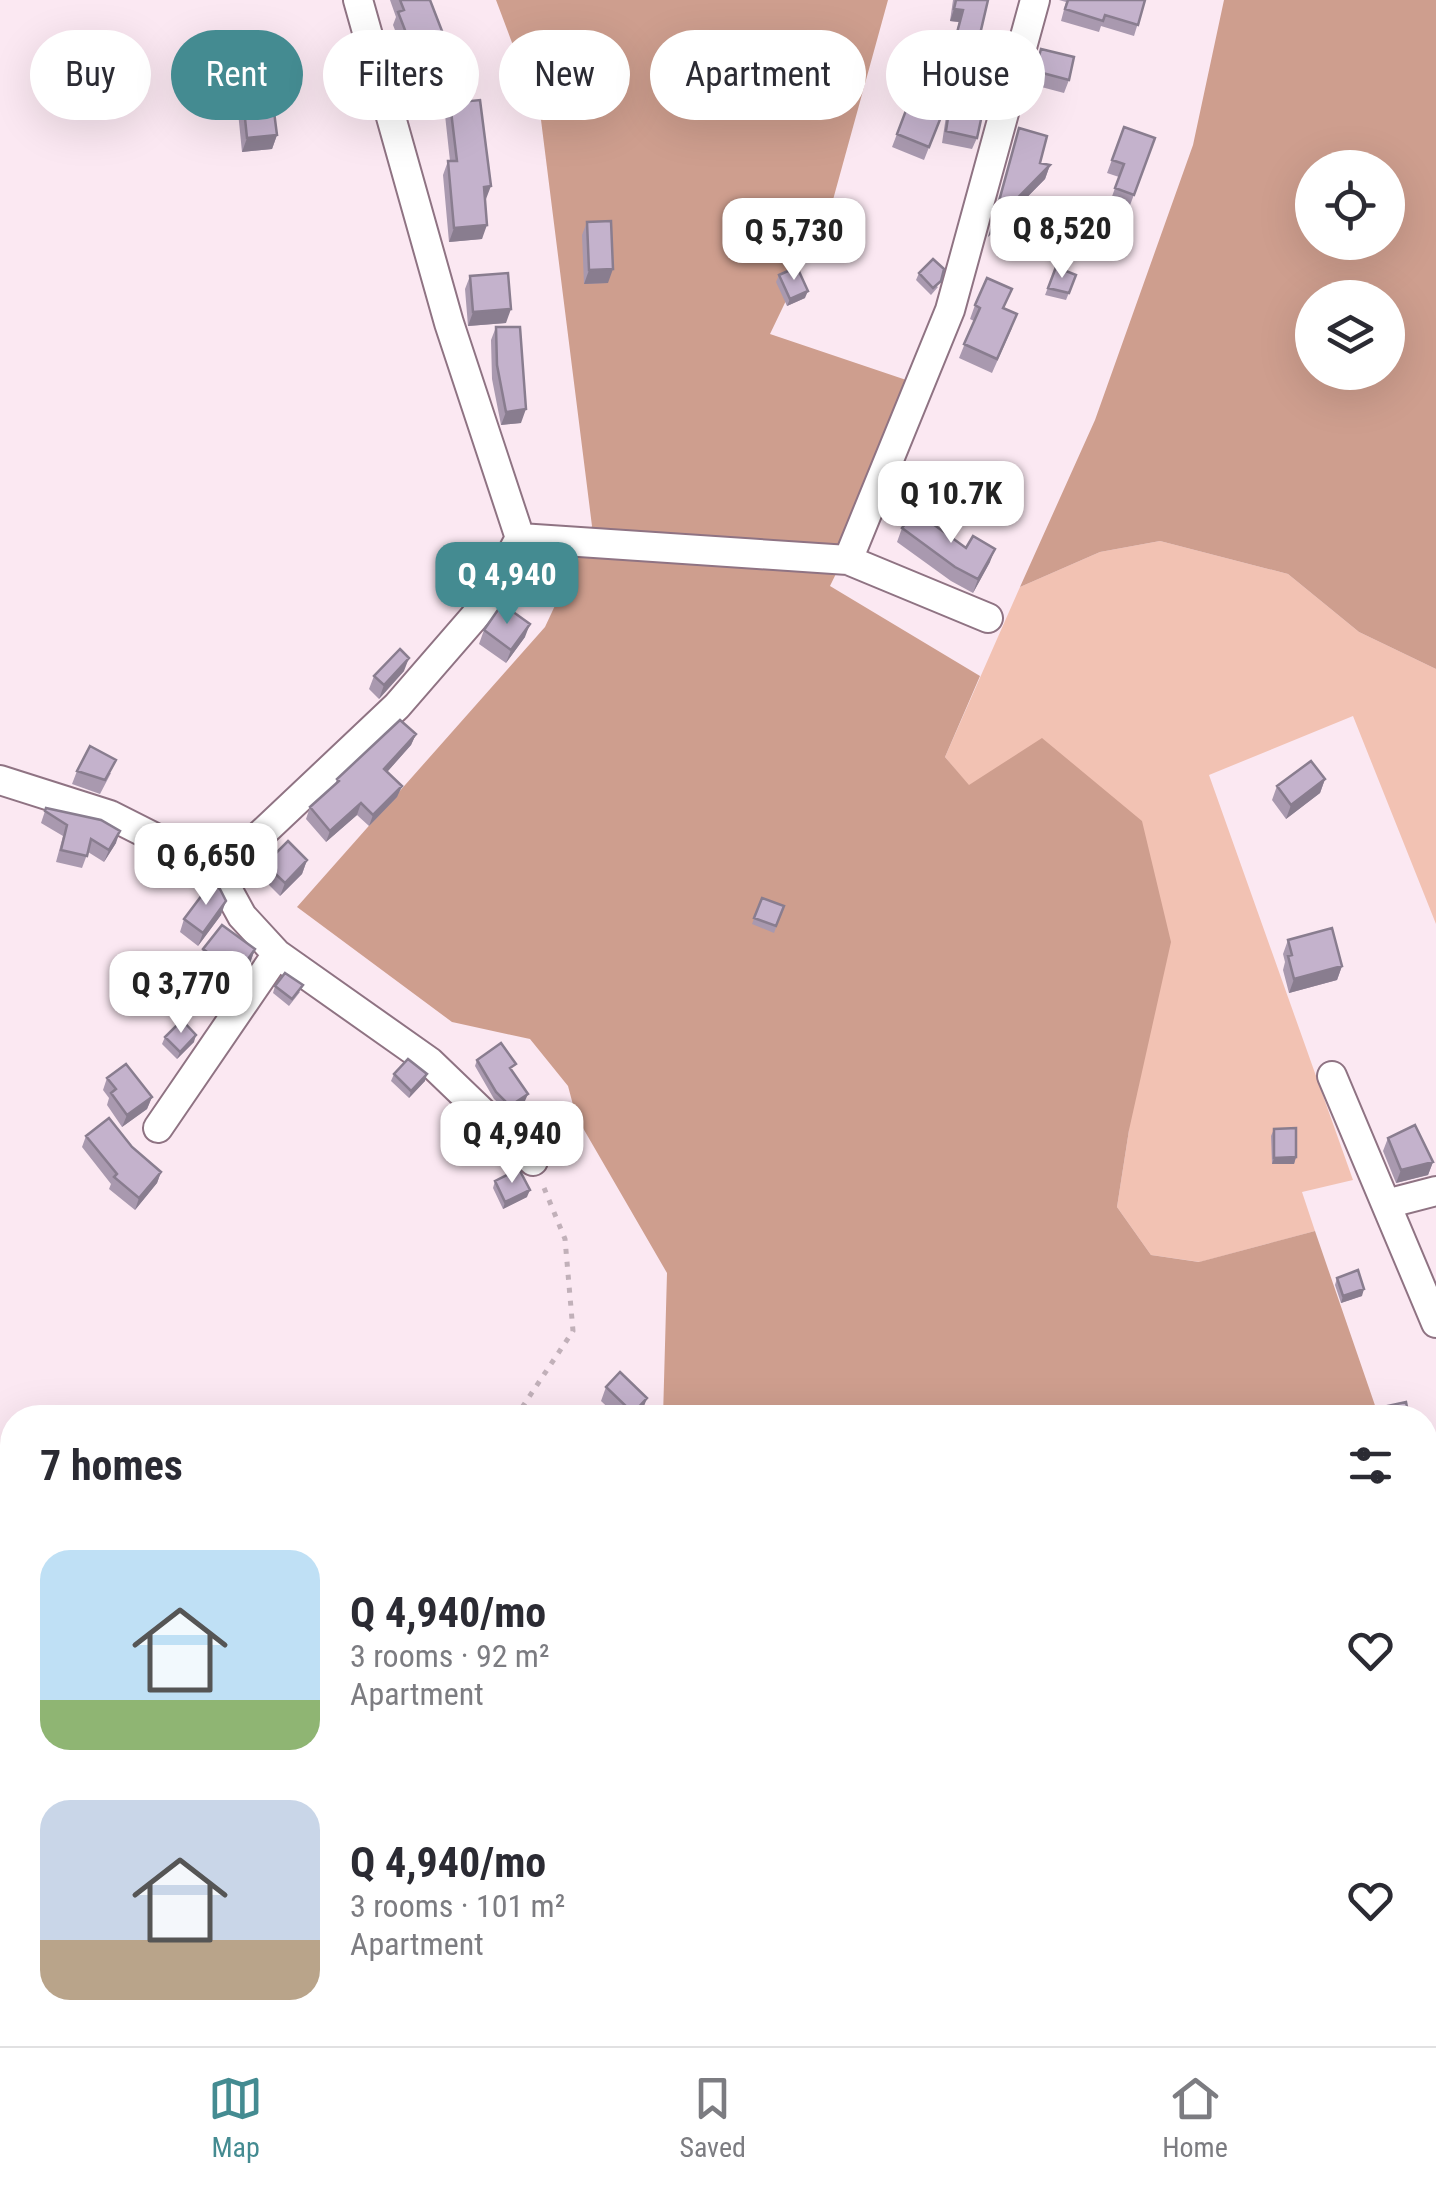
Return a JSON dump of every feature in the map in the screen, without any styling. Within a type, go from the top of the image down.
[{"type":"street","points":[[219,874],[397,706],[482,608],[520,538],[449,323],[358,0]]},
{"type":"street","points":[[848,560],[950,310],[1035,0]]},
{"type":"street","points":[[520,538],[848,560],[988,618]]},
{"type":"street","points":[[0,780],[110,815],[207,864],[219,874],[242,916],[277,954],[430,1062],[533,1161]]},
{"type":"street","points":[[158,1128],[277,954]]},
{"type":"street","points":[[1332,1076],[1436,1323]]},
{"type":"street","points":[[1386,1204],[1436,1191]]},
{"type":"path","points":[[524,1405],[572,1332],[565,1239],[533,1161]]},
{"type":"shaded area","points":[[496,0],[888,0],[866,80],[866,30],[650,30],[650,120],[855,120],[831,207],[770,334],[927,387],[830,586],[980,676],[945,757],[969,785],[1042,738],[1142,821],[1171,942],[1129,1130],[1117,1207],[1151,1255],[1199,1262],[1315,1231],[1375,1405],[663,1405],[667,1273],[576,1116],[568,1086],[530,1039],[452,1022],[297,907],[545,627],[592,526],[541,120],[630,120],[630,30],[507,30]]},
{"type":"shaded area","points":[[1224,0],[1436,0],[1436,669],[1359,632],[1288,574],[1160,541],[1100,552],[1020,587],[1095,420],[1193,145]]},
{"type":"shaded area","points":[[1160,541],[1288,574],[1359,632],[1436,669],[1436,924],[1353,716],[1209,775],[1353,1180],[1302,1192],[1315,1231],[1200,1262],[1151,1255],[1117,1207],[1129,1130],[969,786],[945,757],[1020,587],[1100,552]]},
{"type":"building","points":[[400,0],[430,0],[442,30],[405,30],[398,12],[404,10]]},
{"type":"building","points":[[956,0],[988,0],[981,30],[958,30],[963,10],[954,9]]},
{"type":"building","points":[[1068,0],[1145,0],[1138,25],[1105,15],[1103,21],[1065,9]]},
{"type":"building","points":[[1045,50],[1074,57],[1069,80],[1045,74]]},
{"type":"building","points":[[479,100],[491,186],[484,187],[487,225],[454,228],[448,161],[457,161],[452,120],[479,120]]},
{"type":"building","points":[[245,120],[275,120],[277,135],[247,138]]},
{"type":"building","points":[[902,120],[940,120],[929,147],[897,134]]},
{"type":"building","points":[[948,120],[981,120],[977,138],[946,131]]},
{"type":"building","points":[[1124,127],[1155,138],[1134,195],[1115,188],[1124,164],[1112,160]]},
{"type":"building","points":[[1019,128],[1047,136],[1040,163],[1050,165],[993,223]]},
{"type":"building","points":[[611,221],[613,269],[589,270],[587,222]]},
{"type":"building","points":[[933,259],[944,269],[941,281],[933,288],[919,273]]},
{"type":"building","points":[[797,267],[808,291],[790,299],[779,275]]},
{"type":"building","points":[[1056,267],[1076,275],[1069,293],[1048,288]]},
{"type":"building","points":[[508,273],[511,309],[473,312],[470,276]]},
{"type":"building","points":[[987,278],[1012,289],[1003,308],[1017,314],[997,359],[964,344],[980,308],[975,305]]},
{"type":"building","points":[[496,327],[520,327],[526,409],[506,412],[497,365]]},
{"type":"building","points":[[915,511],[966,548],[973,536],[995,549],[978,579],[902,528]]},
{"type":"building","points":[[458,544],[485,562],[471,587],[442,567]]},
{"type":"building","points":[[502,604],[530,624],[511,650],[484,630]]},
{"type":"building","points":[[400,649],[409,658],[384,685],[374,676]]},
{"type":"building","points":[[400,720],[416,734],[384,769],[402,786],[373,815],[361,803],[330,831],[310,807]]},
{"type":"building","points":[[90,746],[116,760],[105,780],[77,771]]},
{"type":"building","points":[[1311,761],[1325,779],[1291,805],[1277,786]]},
{"type":"building","points":[[46,808],[101,820],[120,831],[109,850],[91,839],[87,856],[61,850],[67,825]]},
{"type":"building","points":[[288,841],[307,860],[285,883],[265,864]]},
{"type":"building","points":[[211,883],[220,889],[226,901],[203,933],[184,919]]},
{"type":"building","points":[[762,898],[784,906],[776,926],[754,918]]},
{"type":"building","points":[[222,925],[255,949],[226,991],[198,970],[210,954],[203,949]]},
{"type":"building","points":[[1332,928],[1342,966],[1294,979],[1288,940]]},
{"type":"building","points":[[285,973],[303,985],[292,999],[275,986]]},
{"type":"building","points":[[182,1020],[196,1035],[180,1052],[165,1037]]},
{"type":"building","points":[[501,1043],[516,1064],[510,1068],[528,1094],[510,1106],[496,1092],[477,1060]]},
{"type":"building","points":[[408,1059],[427,1074],[411,1091],[394,1074]]},
{"type":"building","points":[[126,1064],[152,1097],[127,1115],[111,1093],[116,1089],[107,1078]]},
{"type":"building","points":[[109,1118],[132,1147],[161,1172],[139,1198],[114,1177],[117,1174],[86,1136]]},
{"type":"building","points":[[1415,1125],[1433,1162],[1401,1170],[1388,1138]]},
{"type":"building","points":[[1296,1128],[1296,1157],[1274,1158],[1274,1129]]},
{"type":"building","points":[[519,1169],[530,1190],[505,1202],[495,1181]]},
{"type":"building","points":[[1358,1270],[1364,1289],[1343,1296],[1337,1278]]},
{"type":"building","points":[[620,1372],[647,1398],[640,1405],[625,1405],[606,1387]]}]
